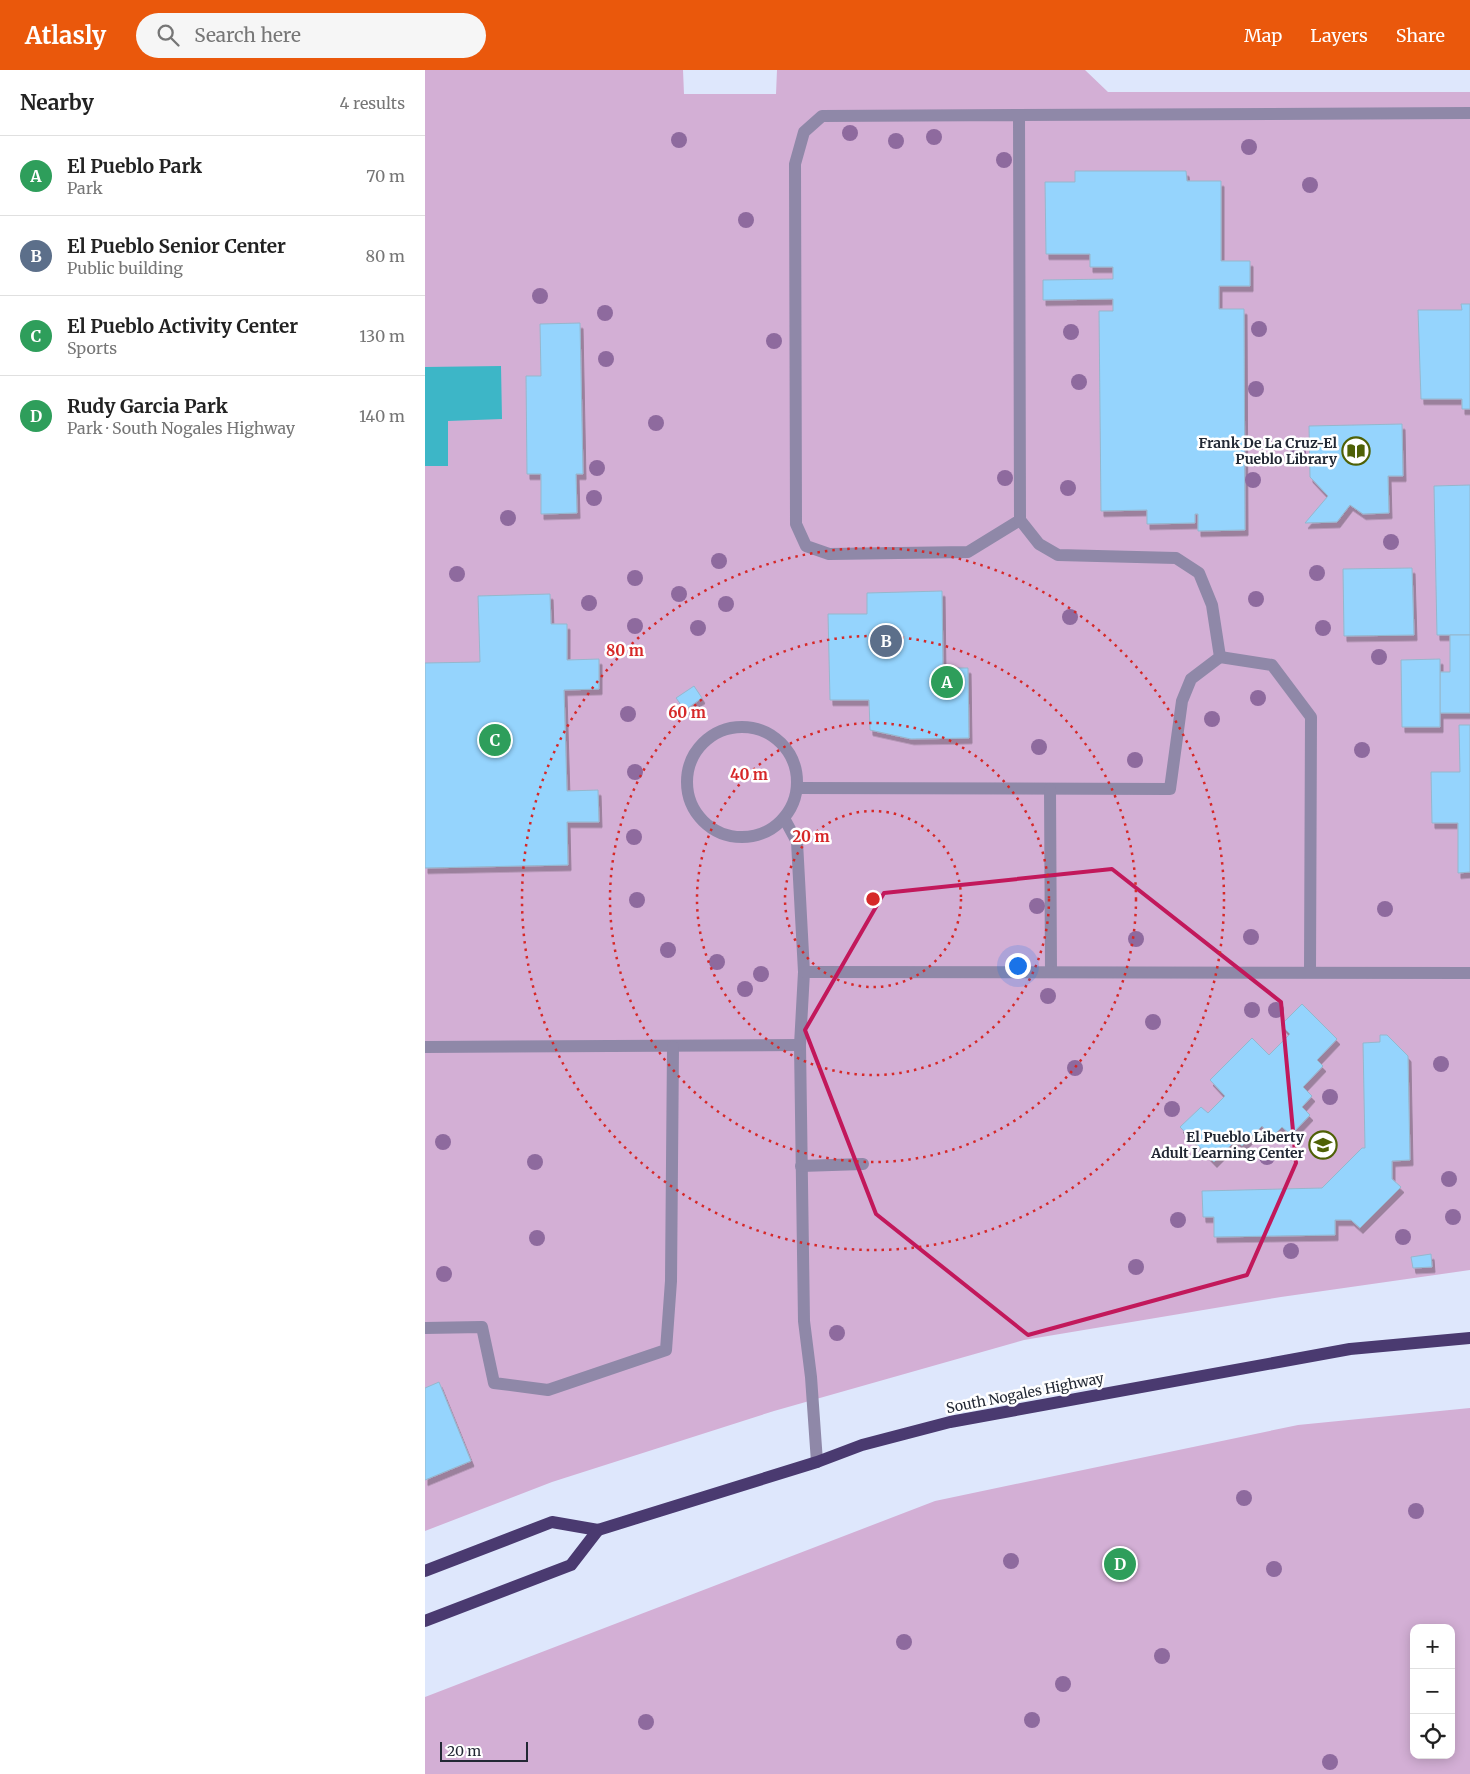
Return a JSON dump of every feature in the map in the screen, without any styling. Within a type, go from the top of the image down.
[{"type":"main road","name":"South Nogales Highway","points":[[425,1571],[552,1522],[598,1530],[817,1462],[862,1445],[950,1422],[1351,1349],[1470,1338]]},
{"type":"main road","points":[[425,1621],[571,1565],[598,1530]]},
{"type":"lane","points":[[1021,520],[968,552],[829,554],[806,546],[796,524],[795,164],[804,132],[822,116],[1470,113]]},
{"type":"lane","points":[[1019,116],[1021,520],[1039,544],[1058,555],[1176,558],[1199,572],[1212,605],[1219,656]]},
{"type":"lane","points":[[797,788],[1170,789],[1182,701],[1191,679],[1219,656],[1272,665],[1311,717],[1310,972]]},
{"type":"lane","points":[[743,726],[761,729],[777,738],[789,753],[796,770],[797,788],[793,804],[785,818],[770,830],[753,836],[734,837],[717,831],[702,820],[692,805],[687,786],[689,768],[696,751],[709,738],[725,729],[743,726]]},
{"type":"lane","points":[[1050,789],[1051,972]]},
{"type":"lane","points":[[785,818],[797,842],[804,972],[799,1045],[804,1321],[811,1377],[817,1462]]},
{"type":"lane","points":[[804,972],[1470,973]]},
{"type":"lane","points":[[425,1047],[799,1045]]},
{"type":"lane","points":[[425,1328],[482,1327],[494,1384],[548,1390],[666,1350],[671,1281],[673,1047]]},
{"type":"lane","points":[[801,1166],[863,1164]]},
{"type":"highlighted area","points":[[1112,869],[1281,1002],[1296,1163],[1247,1275],[1028,1335],[876,1214],[805,1030],[884,893]]},
{"type":"shaded area","points":[[425,70],[683,70],[684,94],[776,94],[777,70],[1085,70],[1108,92],[1470,92],[1470,1270],[1281,1297],[1024,1340],[774,1411],[552,1482],[425,1531]]},
{"type":"shaded area","points":[[1470,1408],[1470,1774],[425,1774],[425,1697],[935,1501],[1298,1425]]},
{"type":"water","points":[[501,366],[502,419],[448,421],[448,466],[425,466],[425,367]]},
{"type":"building","points":[[1075,171],[1186,171],[1187,181],[1221,181],[1221,261],[1250,261],[1250,286],[1219,286],[1219,309],[1244,309],[1245,530],[1198,531],[1198,514],[1195,514],[1195,523],[1147,524],[1147,510],[1101,511],[1099,311],[1113,311],[1113,299],[1043,300],[1043,280],[1113,279],[1113,267],[1090,267],[1090,254],[1046,254],[1045,182],[1075,182]]},
{"type":"building","points":[[1461,304],[1470,304],[1470,409],[1462,409],[1462,399],[1421,399],[1418,310],[1462,310]]},
{"type":"building","points":[[580,323],[583,474],[576,474],[577,513],[541,514],[541,474],[527,474],[526,376],[541,376],[540,324]]},
{"type":"building","name":"Frank De La Cruz-El Pueblo Library","points":[[1402,424],[1403,476],[1388,476],[1389,513],[1363,514],[1350,505],[1337,522],[1305,523],[1328,496],[1310,477],[1309,426]]},
{"type":"building","points":[[1470,485],[1470,635],[1437,635],[1434,486]]},
{"type":"building","points":[[1412,568],[1414,635],[1344,636],[1343,569]]},
{"type":"building","points":[[942,591],[943,668],[968,668],[969,738],[911,739],[870,730],[869,700],[830,700],[828,614],[867,614],[867,593]]},
{"type":"building","points":[[550,594],[551,624],[567,624],[567,660],[599,659],[599,689],[564,690],[567,791],[598,790],[599,822],[567,822],[568,865],[425,868],[425,663],[480,662],[478,596]]},
{"type":"building","points":[[1450,635],[1470,635],[1470,713],[1440,713],[1440,672],[1450,672]]},
{"type":"building","points":[[1440,659],[1440,727],[1402,727],[1401,660]]},
{"type":"building","points":[[694,686],[702,698],[685,710],[676,698]]},
{"type":"building","points":[[1459,725],[1470,725],[1470,872],[1458,873],[1458,823],[1432,823],[1431,772],[1460,772]]},
{"type":"building","points":[[1302,1004],[1337,1039],[1317,1060],[1323,1066],[1303,1087],[1312,1096],[1302,1107],[1310,1115],[1291,1135],[1282,1127],[1272,1137],[1262,1126],[1242,1146],[1236,1140],[1214,1162],[1180,1127],[1201,1107],[1208,1113],[1225,1096],[1210,1080],[1252,1038],[1269,1055],[1290,1034],[1281,1025]]},
{"type":"building","points":[[1380,1035],[1387,1035],[1408,1056],[1410,1160],[1392,1161],[1392,1179],[1401,1187],[1360,1228],[1351,1220],[1335,1220],[1335,1235],[1214,1237],[1214,1217],[1203,1217],[1202,1191],[1322,1188],[1362,1148],[1365,1148],[1363,1043],[1380,1042]]},
{"type":"building","points":[[1431,1254],[1432,1267],[1413,1268],[1411,1257]]},
{"type":"building","points":[[439,1382],[471,1461],[425,1480],[425,1388]]},
{"type":"place","name":"Frank De La Cruz-El Pueblo Library","points":[[1356,451]]},
{"type":"place","name":"El Pueblo Senior Center","points":[[886,641]]},
{"type":"place","name":"El Pueblo Park","points":[[947,682]]},
{"type":"place","name":"El Pueblo Activity Center","points":[[495,740]]},
{"type":"place","name":"El Pueblo Liberty Adult Learning Center","points":[[1323,1145]]},
{"type":"place","name":"Rudy Garcia Park","points":[[1120,1564]]}]
